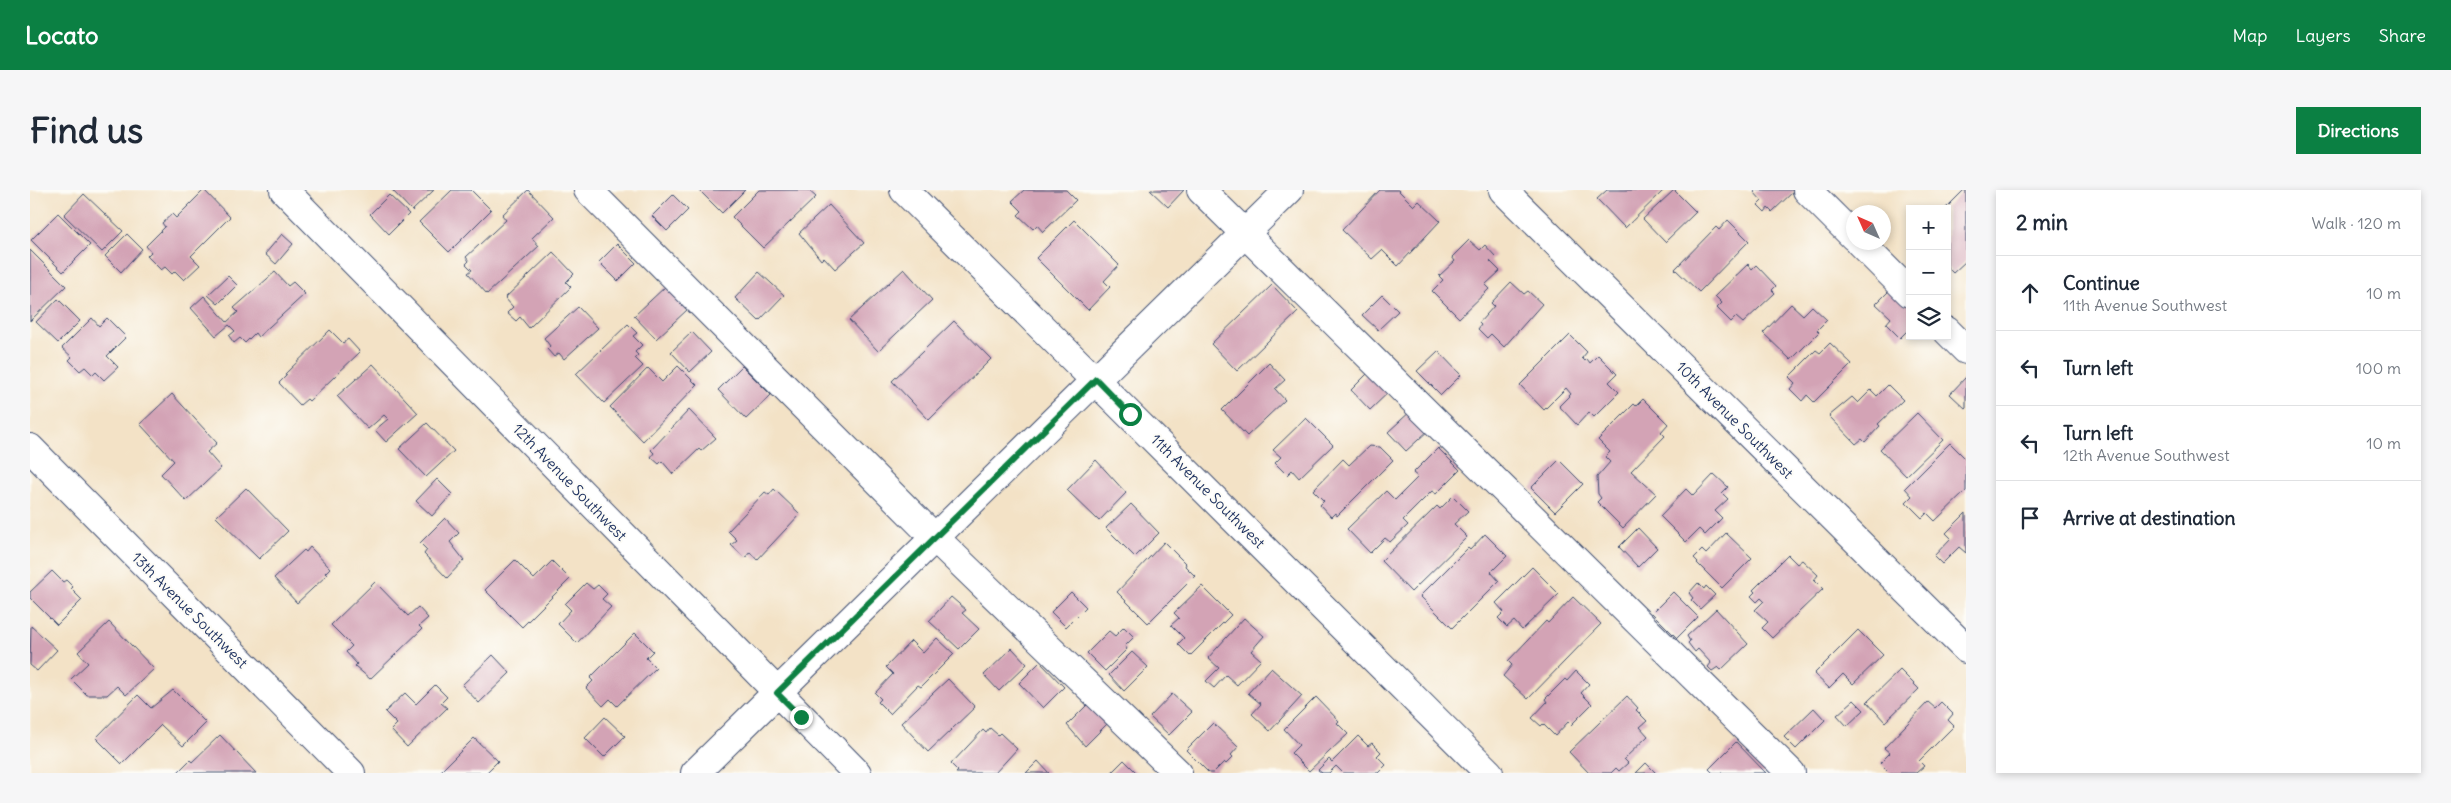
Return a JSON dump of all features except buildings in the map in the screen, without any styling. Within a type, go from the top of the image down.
[{"type":"street","name":"12th Avenue Southwest","points":[[284,190],[857,773]]},
{"type":"street","points":[[588,190],[934,537],[1178,773]]},
{"type":"street","name":"11th Avenue Southwest","points":[[904,190],[1096,379],[1489,773]]},
{"type":"street","points":[[1201,190],[1791,773]]},
{"type":"street","points":[[695,773],[1289,190]]},
{"type":"street","name":"10th Avenue Southwest","points":[[1503,190],[1966,649]]},
{"type":"street","points":[[1807,190],[1846,229]]},
{"type":"street","points":[[1867,250],[1906,290]]},
{"type":"street","points":[[1951,335],[1966,350]]},
{"type":"street","name":"13th Avenue Southwest","points":[[30,448],[351,773]]},
{"type":"route","points":[[801,717],[777,693],[1096,379],[1130,414]]}]
